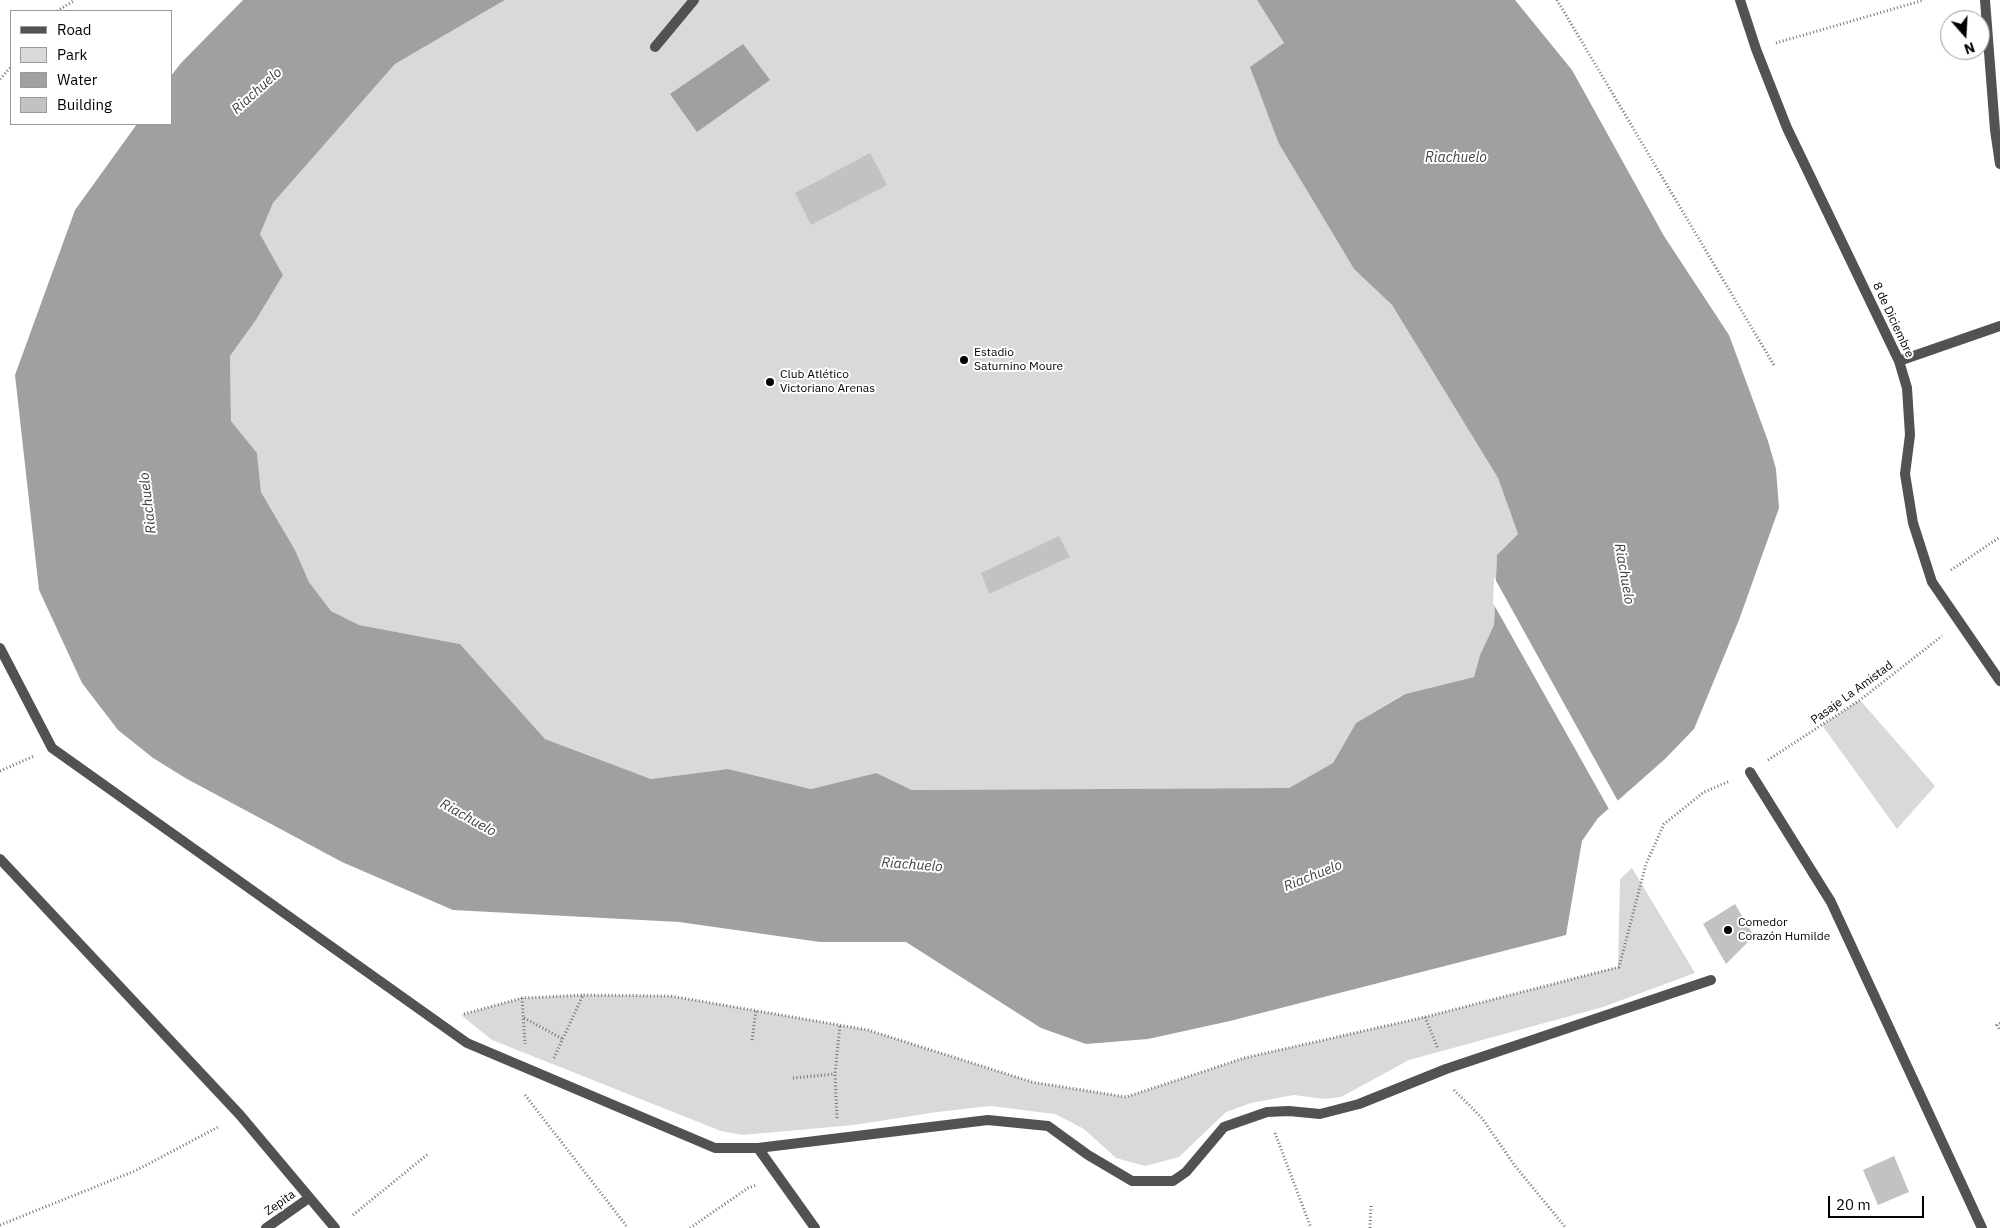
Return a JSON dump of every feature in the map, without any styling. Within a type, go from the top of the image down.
[{"type":"street","points":[[655,47],[694,0]]},
{"type":"street","name":"8 de Diciembre","points":[[1740,0],[1756,49],[1787,128],[1899,361],[1906,388],[1910,435],[1905,474],[1913,523],[1932,582],[2000,681]]},
{"type":"street","points":[[1985,0],[1995,130],[2000,164]]},
{"type":"street","points":[[1899,361],[2000,326]]},
{"type":"street","points":[[0,648],[52,748],[436,1022],[467,1043],[715,1148],[758,1148],[988,1120],[1048,1126],[1088,1155],[1132,1181],[1173,1182],[1186,1172],[1224,1127],[1266,1112],[1289,1110],[1320,1114],[1359,1104],[1446,1069],[1711,980]]},
{"type":"street","points":[[1750,772],[1831,902],[1982,1228]]},
{"type":"street","points":[[0,859],[240,1115],[335,1228]]},
{"type":"street","points":[[758,1148],[815,1228]]},
{"type":"street","name":"Zepita","points":[[266,1228],[309,1198]]},
{"type":"path","points":[[60,10],[75,0]]},
{"type":"path","points":[[1557,0],[1775,367]]},
{"type":"path","points":[[1756,49],[1924,0]]},
{"type":"path","points":[[0,79],[10,68]]},
{"type":"path","points":[[1932,582],[2000,537]]},
{"type":"path","name":"Pasaje La Amistad","points":[[1425,1017],[1618,967],[1646,864],[1664,824],[1704,792],[1750,772],[1860,700],[1960,621]]},
{"type":"path","points":[[0,771],[52,748]]},
{"type":"path","points":[[436,1022],[522,998],[583,995],[671,996],[868,1030],[1032,1082],[1126,1097],[1244,1058],[1425,1017],[1454,1089],[1482,1118],[1515,1166],[1566,1228]]},
{"type":"path","points":[[545,1076],[583,995]]},
{"type":"path","points":[[522,998],[527,1068]]},
{"type":"path","points":[[752,1040],[756,1010]]},
{"type":"path","points":[[524,1018],[563,1039]]},
{"type":"path","points":[[2000,1023],[1997,1025],[2000,1031]]},
{"type":"path","points":[[839,1138],[835,1074],[840,1025]]},
{"type":"path","points":[[793,1078],[835,1074]]},
{"type":"path","points":[[526,1095],[628,1228]]},
{"type":"path","points":[[1266,1112],[1311,1228]]},
{"type":"path","points":[[0,1225],[135,1171],[240,1115]]},
{"type":"path","points":[[352,1216],[428,1154]]},
{"type":"path","points":[[690,1228],[748,1188],[779,1178]]},
{"type":"path","points":[[1370,1228],[1371,1206]]},
{"type":"green space","name":"Club Atlético Victoriano Arenas","points":[[505,0],[1257,0],[1284,43],[1279,144],[1354,269],[1392,305],[1498,478],[1518,534],[1497,555],[1494,625],[1480,655],[1474,677],[1404,694],[1356,723],[1333,763],[1289,788],[912,790],[875,773],[811,789],[728,769],[651,779],[545,739],[460,644],[359,625],[331,611],[309,582],[295,550],[261,492],[257,453],[231,421],[230,356],[256,320],[283,275],[260,234],[273,203],[395,64]]},
{"type":"green space","points":[[1860,700],[1935,786],[1897,829],[1822,725]]},
{"type":"green space","points":[[1632,868],[1695,973],[1603,1007],[1409,1060],[1341,1097],[1324,1099],[1294,1095],[1251,1103],[1226,1112],[1179,1157],[1145,1166],[1116,1158],[1084,1129],[1055,1114],[990,1106],[854,1125],[742,1135],[721,1131],[492,1040],[461,1015],[522,998],[583,995],[671,996],[868,1030],[1032,1082],[1126,1097],[1244,1058],[1425,1017],[1618,967],[1620,879]]},
{"type":"water","name":"Riachuelo","points":[[243,0],[505,0],[395,64],[273,203],[260,234],[283,275],[256,320],[230,356],[231,421],[257,453],[261,492],[295,550],[309,582],[331,611],[359,625],[460,644],[545,739],[651,779],[728,769],[811,789],[876,773],[912,790],[1289,788],[1333,763],[1356,723],[1405,694],[1474,677],[1480,655],[1494,625],[1497,555],[1518,534],[1498,478],[1392,305],[1354,269],[1279,144],[1250,67],[1284,43],[1257,0],[1515,0],[1572,70],[1664,236],[1729,335],[1768,441],[1776,469],[1779,508],[1739,620],[1694,729],[1665,759],[1598,818],[1582,841],[1566,935],[1230,1021],[1148,1039],[1086,1044],[1041,1028],[906,942],[820,942],[679,922],[453,910],[342,862],[187,779],[153,758],[118,730],[82,683],[39,590],[15,375],[75,210],[136,125],[172,125],[172,75],[181,63]]},
{"type":"water","points":[[743,44],[770,80],[697,132],[670,94]]},
{"type":"pier","points":[[1494,577],[1619,803],[1610,811],[1493,603]]},
{"type":"building","points":[[870,153],[887,185],[811,225],[795,193]]},
{"type":"building","points":[[1059,536],[1070,557],[989,594],[981,573]]},
{"type":"building","name":"Comedor Corazón Humilde","points":[[1735,904],[1754,936],[1726,964],[1703,924]]},
{"type":"building","points":[[1894,1156],[1909,1192],[1878,1205],[1863,1170]]},
{"type":"place","name":"Estadio Saturnino Moure","points":[[964,360]]},
{"type":"place","name":"Club Atlético Victoriano Arenas","points":[[770,382]]},
{"type":"place","name":"Comedor Corazón Humilde","points":[[1728,930]]}]
